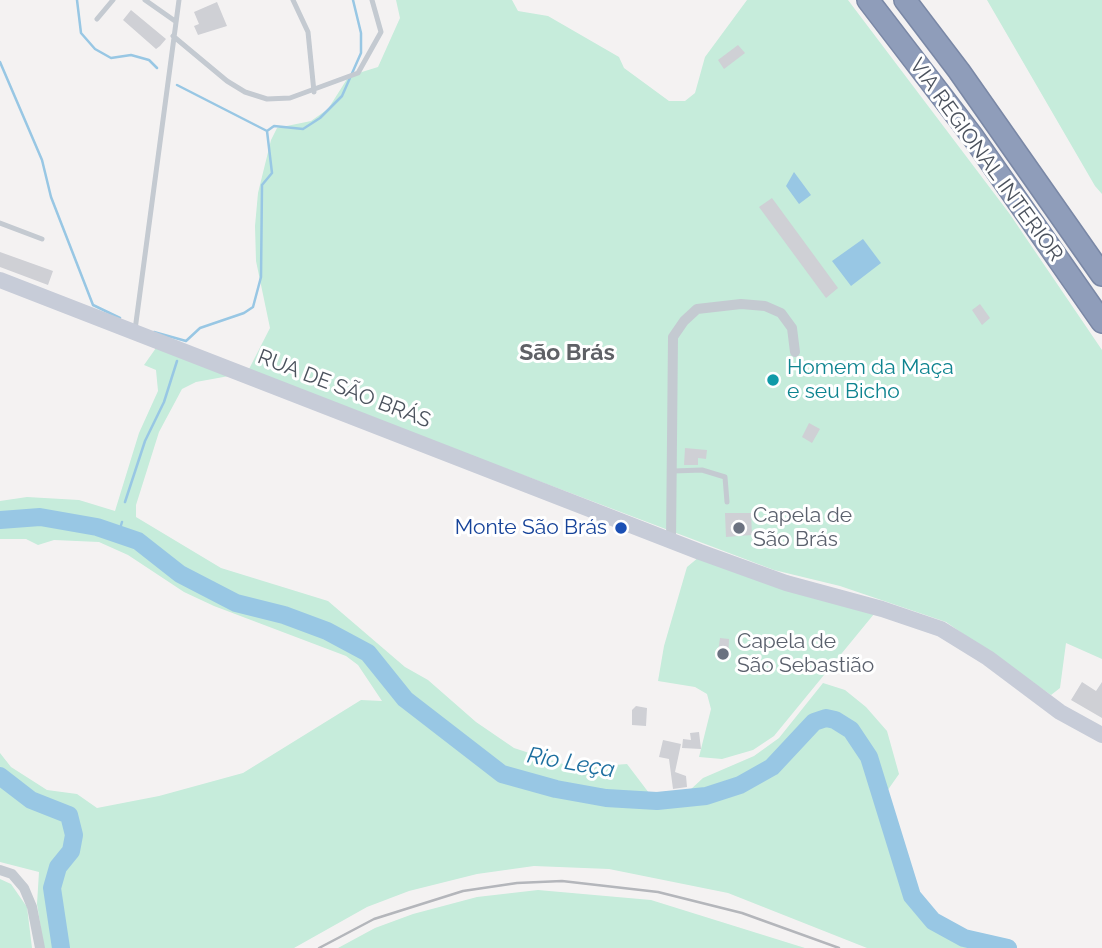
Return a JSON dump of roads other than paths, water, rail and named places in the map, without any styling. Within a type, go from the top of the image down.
[{"type":"highway","name":"VIA REGIONAL INTERIOR","points":[[868,0],[973,137],[1102,322]]},
{"type":"highway","name":"VIA REGIONAL INTERIOR","points":[[905,0],[959,71],[1102,275]]},
{"type":"highway","points":[[921,0],[947,39],[959,71]]},
{"type":"main road","name":"RUA DE SÃO BRÁS","points":[[0,280],[671,541],[786,583],[882,609],[941,629],[988,658],[1060,712],[1102,735]]},
{"type":"street","points":[[671,541],[673,337],[697,309],[741,304],[765,306],[780,313],[792,328],[795,352]]},
{"type":"street","points":[[0,870],[12,874],[24,888],[32,907],[40,948]]},
{"type":"lane","points":[[104,0],[106,8]]},
{"type":"lane","points":[[97,19],[113,0]]},
{"type":"lane","points":[[145,0],[175,21]]},
{"type":"lane","points":[[135,331],[179,0]]},
{"type":"lane","points":[[293,0],[308,32],[314,92]]},
{"type":"lane","points":[[173,36],[227,81],[245,92],[267,99],[290,98],[314,92],[358,73],[381,32],[372,0]]},
{"type":"lane","points":[[0,223],[42,239]]},
{"type":"lane","points":[[673,471],[702,470],[725,477],[727,502]]},
{"type":"water","points":[[794,172],[811,195],[799,204],[786,186]]},
{"type":"water","points":[[863,239],[881,263],[851,286],[832,261]]},
{"type":"waterway","points":[[77,0],[81,33],[95,49],[111,58],[131,55],[149,60],[157,68]]},
{"type":"waterway","points":[[267,131],[274,126],[303,129],[320,118],[342,96],[361,53],[361,33],[353,0]]},
{"type":"waterway","points":[[0,62],[42,160],[51,197],[93,305],[120,318]]},
{"type":"waterway","points":[[154,332],[186,341],[200,328],[244,313],[253,307],[261,277],[262,185],[272,173],[267,131],[177,85]]},
{"type":"waterway","points":[[125,502],[145,441],[164,402],[177,361]]},
{"type":"waterway","name":"Rio Leça","points":[[0,520],[40,517],[97,527],[138,541],[180,574],[236,603],[284,615],[327,631],[368,653],[405,699],[502,774],[556,789],[606,798],[657,801],[706,796],[740,785],[772,767],[814,722],[826,718],[835,720],[851,730],[869,757],[912,896],[933,921],[964,938],[1008,948]]},
{"type":"waterway","points":[[118,535],[122,522]]},
{"type":"waterway","name":"Rio Leça","points":[[0,776],[31,800],[69,815],[74,835],[71,851],[58,867],[52,888],[61,948]]},
{"type":"railway","points":[[319,948],[374,919],[463,891],[517,883],[562,881],[658,892],[742,913],[839,948]]},
{"type":"place","name":"Homem da Maça e seu Bicho","points":[[773,380]]},
{"type":"place","name":"Monte São Brás","points":[[621,528]]},
{"type":"place","name":"Capela de São Brás","points":[[739,528]]},
{"type":"place","name":"Capela de São Sebastião","points":[[723,654]]},
{"type":"district","name":"São Brás","points":[[567,353]]}]
